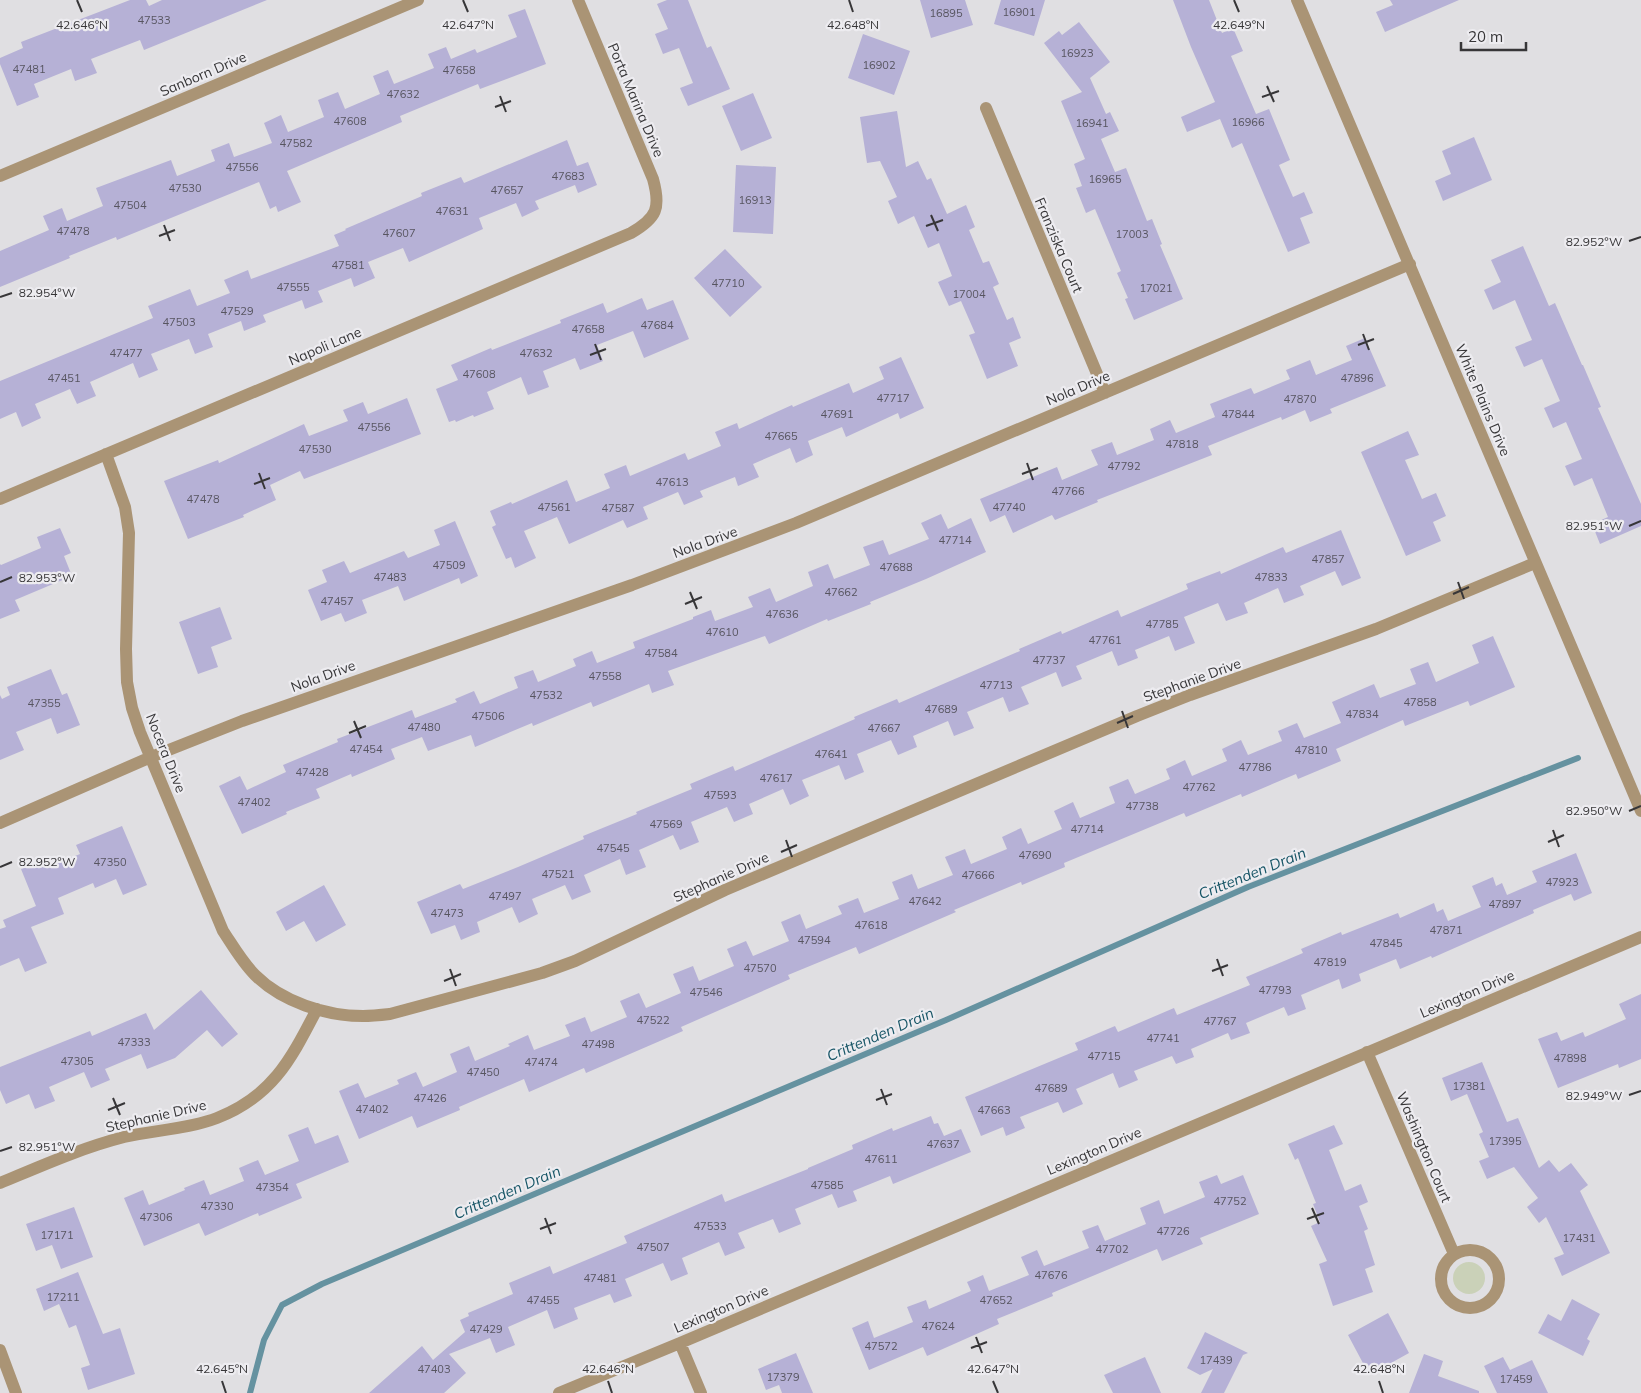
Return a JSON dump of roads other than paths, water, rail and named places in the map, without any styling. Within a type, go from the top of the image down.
[{"type":"street","name":"Sanborn Drive","points":[[0,176],[418,0]]},
{"type":"street","name":"Porta Marina Drive","points":[[578,0],[653,179],[658,196],[656,213]]},
{"type":"street","name":"White Plains Drive","points":[[1297,0],[1641,811]]},
{"type":"street","name":"Franziska Court","points":[[986,108],[1105,393]]},
{"type":"street","name":"Napoli Lane","points":[[0,499],[631,233],[645,225],[656,213]]},
{"type":"street","name":"Nola Drive","points":[[0,823],[150,757],[294,702],[632,585],[735,547],[866,494],[1410,264]]},
{"type":"street","name":"Nocera Drive","points":[[106,454],[125,507],[129,533],[127,682],[132,708],[150,757],[224,931],[237,954],[255,975],[275,990],[317,1010]]},
{"type":"street","name":"Stephanie Drive","points":[[0,1183],[65,1156],[98,1145],[125,1137],[217,1118],[242,1106],[264,1090],[280,1073],[297,1048],[317,1010],[339,1015],[390,1014],[542,973],[575,961],[725,890],[1128,720],[1190,695],[1376,629],[1535,563]]},
{"type":"street","name":"Lexington Drive","points":[[558,1393],[1641,937]]},
{"type":"street","name":"Washington Court","points":[[1367,1052],[1454,1254]]},
{"type":"street","points":[[1472,1249],[1489,1256],[1494,1263],[1499,1281],[1497,1290],[1486,1303],[1468,1308],[1459,1306],[1445,1294],[1441,1286],[1441,1276],[1447,1260],[1454,1254],[1472,1249]]},
{"type":"street","points":[[680,1343],[701,1393]]},
{"type":"street","points":[[0,1350],[16,1393]]},
{"type":"waterway","name":"Crittenden Drain","points":[[250,1393],[264,1340],[282,1305],[322,1284],[946,1020],[1248,887],[1578,758]]}]
